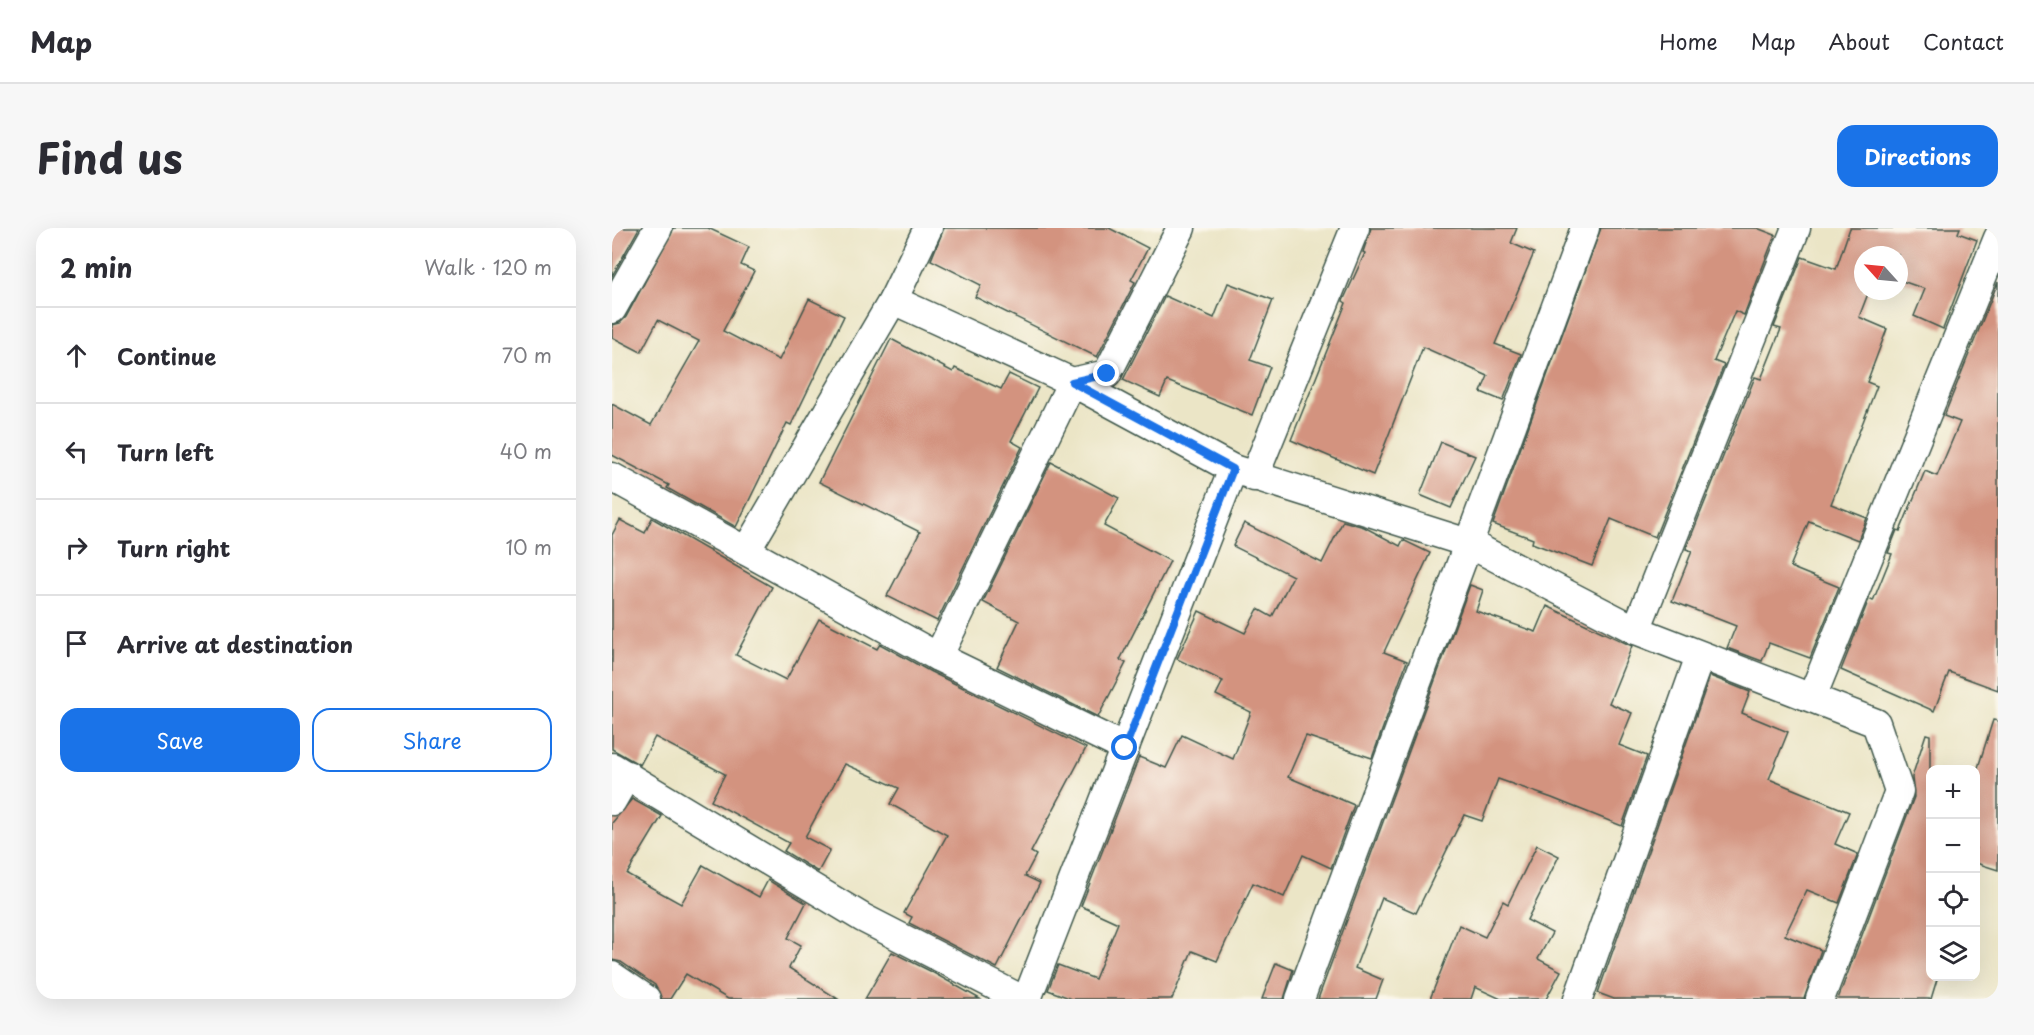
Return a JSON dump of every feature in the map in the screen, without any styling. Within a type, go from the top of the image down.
[{"type":"street","points":[[612,309],[658,228]]},
{"type":"street","points":[[746,551],[893,300],[928,228]]},
{"type":"street","points":[[1072,382],[1107,374],[1181,228]]},
{"type":"street","points":[[1027,999],[1125,748],[1244,473],[1355,228]]},
{"type":"street","points":[[1300,999],[1585,228]]},
{"type":"street","points":[[1636,630],[1796,228]]},
{"type":"street","points":[[1812,697],[1998,238]]},
{"type":"street","points":[[893,300],[1072,382],[1244,473],[1468,543],[1636,630],[1876,723],[1899,791],[1820,999]]},
{"type":"street","points":[[938,657],[1072,382]]},
{"type":"street","points":[[612,477],[938,657],[1125,748]]},
{"type":"street","points":[[1578,999],[1700,656]]},
{"type":"street","points":[[612,801],[619,771],[863,918],[1021,999]]},
{"type":"street","points":[[612,976],[646,999]]},
{"type":"building","points":[[612,228],[639,228],[612,276]]},
{"type":"building","points":[[674,228],[708,228],[749,247],[741,265],[754,271],[723,331],[779,360],[809,299],[844,316],[791,425],[787,423],[736,527],[667,488],[669,485],[612,455],[612,404],[651,425],[699,341],[658,320],[641,352],[612,337],[612,325],[620,323],[626,317]]},
{"type":"building","points":[[944,228],[1109,228],[1148,248],[1131,280],[1135,282],[1097,357],[975,297],[981,285],[931,260]]},
{"type":"building","points":[[1371,228],[1517,228],[1511,243],[1534,253],[1495,344],[1521,354],[1503,401],[1481,392],[1488,376],[1423,347],[1373,475],[1291,440],[1346,303],[1343,301],[1365,253],[1363,252]]},
{"type":"building","points":[[1601,228],[1757,228],[1775,235],[1744,315],[1735,311],[1714,361],[1724,365],[1655,537],[1611,519],[1592,566],[1532,543],[1533,539],[1493,524]]},
{"type":"building","points":[[1850,228],[1960,228],[1958,233],[1977,240],[1943,329],[1914,316],[1925,289],[1908,283],[1908,246],[1854,246],[1854,300],[1866,300],[1859,317],[1887,329],[1867,382],[1877,386],[1831,504],[1867,518],[1858,540],[1809,521],[1790,567],[1839,587],[1810,658],[1769,643],[1762,661],[1727,648],[1736,626],[1672,601],[1692,551],[1686,549],[1755,377],[1761,379],[1781,329],[1774,327],[1802,257],[1836,269]]},
{"type":"building","points":[[1998,282],[1998,690],[1949,672],[1934,711],[1841,670],[1869,599],[1873,601],[1892,554],[1888,553],[1897,530],[1900,531],[1925,471],[1937,476],[1960,422],[1944,416]]},
{"type":"building","points":[[1228,283],[1273,300],[1250,360],[1270,367],[1252,415],[1167,381],[1160,397],[1123,380],[1165,296],[1214,318]]},
{"type":"building","points":[[891,339],[953,372],[955,368],[1001,389],[1009,374],[1038,388],[1011,441],[1022,447],[937,621],[887,596],[920,532],[819,482]]},
{"type":"building","points":[[1441,442],[1475,456],[1451,508],[1420,495]]},
{"type":"building","points":[[1051,462],[1119,498],[1104,526],[1170,561],[1120,660],[1126,663],[1098,717],[997,667],[1019,621],[983,602]]},
{"type":"building","points":[[652,518],[772,587],[736,655],[786,680],[819,619],[877,649],[880,644],[931,672],[1086,748],[1031,852],[1036,855],[1025,876],[1040,883],[997,968],[909,923],[912,917],[904,913],[947,835],[890,804],[899,788],[845,764],[805,837],[830,850],[818,872],[784,851],[789,843],[711,801],[725,774],[655,737],[640,765],[612,749],[612,535],[620,520],[645,533]]},
{"type":"building","points":[[1343,521],[1364,527],[1400,546],[1403,540],[1430,553],[1384,652],[1407,661],[1372,758],[1306,736],[1288,777],[1354,805],[1331,868],[1303,855],[1284,897],[1253,883],[1217,961],[1192,951],[1172,999],[1072,999],[1048,990],[1058,965],[1095,979],[1118,923],[1081,906],[1139,757],[1166,768],[1182,735],[1233,759],[1251,712],[1216,695],[1223,681],[1177,659],[1199,611],[1245,633],[1258,609],[1272,617],[1293,576],[1233,546],[1244,523],[1322,563]]},
{"type":"building","points":[[1470,585],[1483,590],[1476,611],[1536,632],[1547,606],[1632,646],[1609,703],[1632,713],[1619,745],[1647,756],[1622,826],[1498,779],[1482,821],[1464,815],[1416,913],[1382,898],[1355,968],[1383,980],[1376,999],[1318,999]]},
{"type":"building","points":[[1710,676],[1750,692],[1742,713],[1788,732],[1769,779],[1849,812],[1835,844],[1858,854],[1839,903],[1807,890],[1785,935],[1821,950],[1804,999],[1614,999],[1598,993]]},
{"type":"building","points":[[1993,720],[1998,721],[1998,870],[1980,864],[1979,765]]},
{"type":"building","points":[[1926,734],[1930,735],[1930,765],[1926,765],[1926,981],[1936,981],[1931,999],[1838,999],[1914,797],[1912,777]]},
{"type":"building","points":[[632,799],[662,816],[627,874],[681,904],[703,865],[759,897],[768,880],[806,903],[788,938],[801,945],[789,968],[838,999],[728,999],[686,974],[670,999],[662,999],[655,985],[621,962],[612,960],[612,823]]},
{"type":"building","points":[[1537,845],[1559,856],[1527,920],[1552,933],[1538,959],[1561,971],[1546,999],[1501,999],[1475,987],[1471,999],[1430,999],[1459,925],[1485,937],[1503,901],[1508,904]]},
{"type":"building","points":[[892,952],[930,971],[980,999],[865,999]]},
{"type":"building","points":[[1276,963],[1293,970],[1284,999],[1262,999]]},
{"type":"route","points":[[1107,374],[1072,382],[1233,469],[1125,748]]}]
